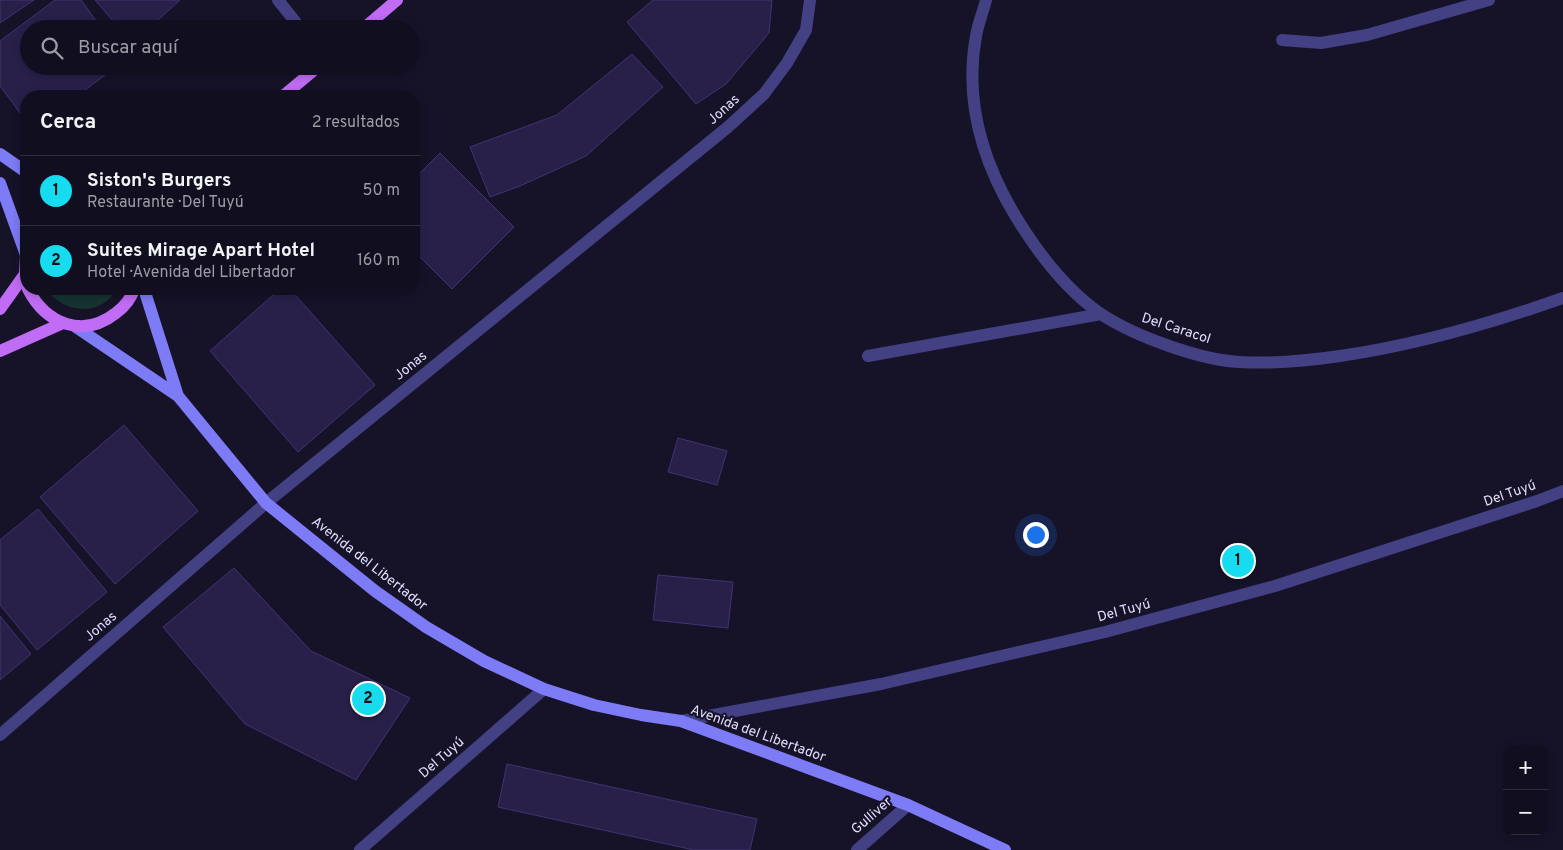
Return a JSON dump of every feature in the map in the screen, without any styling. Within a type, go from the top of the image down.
[{"type":"main road","points":[[374,20],[397,0]]},
{"type":"main road","points":[[291,90],[308,75]]},
{"type":"main road","points":[[0,154],[20,168]]},
{"type":"main road","points":[[0,183],[20,238]]},
{"type":"main road","points":[[0,309],[20,284]]},
{"type":"main road","points":[[32,295],[37,304],[48,315],[76,327],[92,326],[109,318],[123,308],[132,295]]},
{"type":"main road","name":"Avenida del Libertador","points":[[146,295],[178,396]]},
{"type":"main road","points":[[0,351],[63,322]]},
{"type":"main road","name":"Avenida del Libertador","points":[[76,327],[178,396],[266,502],[375,591],[426,627],[484,661],[544,689],[594,705],[681,721],[908,805],[1005,850]]},
{"type":"street","points":[[278,0],[294,20]]},
{"type":"street","name":"Jonas","points":[[0,736],[266,502],[728,127],[764,94],[787,63],[806,30],[810,0]]},
{"type":"street","name":"Del Caracol","points":[[986,0],[976,36],[972,77],[975,116],[984,150],[1012,210],[1031,242],[1056,272],[1076,293],[1102,314],[1139,335],[1194,353],[1237,362],[1295,362],[1407,345],[1512,316],[1563,298]]},
{"type":"street","points":[[1282,40],[1321,43],[1367,35],[1489,0]]},
{"type":"street","points":[[868,356],[1102,314]]},
{"type":"street","name":"Del Tuyú","points":[[681,721],[881,684],[1104,632],[1275,586],[1563,491]]},
{"type":"street","name":"Del Tuyú","points":[[360,850],[544,689]]},
{"type":"street","name":"Gulliver","points":[[857,850],[908,805]]},
{"type":"green space","points":[[52,295],[112,295],[102,304],[82,309],[62,303]]},
{"type":"building","points":[[0,0],[34,0],[0,23]]},
{"type":"building","points":[[55,0],[81,0],[95,20],[28,20]]},
{"type":"building","points":[[95,0],[180,0],[158,20],[112,20]]},
{"type":"building","points":[[653,0],[772,0],[769,33],[726,84],[696,104],[627,22]]},
{"type":"building","points":[[20,26],[20,75],[105,75],[85,90],[20,90],[20,113],[0,86],[0,41]]},
{"type":"building","points":[[632,54],[663,87],[586,156],[520,186],[490,197],[470,147],[557,115]]},
{"type":"building","points":[[440,153],[514,227],[452,289],[420,257],[420,173]]},
{"type":"building","points":[[273,295],[295,295],[375,385],[298,452],[210,351]]},
{"type":"building","points":[[124,425],[198,511],[115,584],[40,497]]},
{"type":"building","points":[[678,438],[727,451],[717,485],[668,472]]},
{"type":"building","points":[[38,509],[107,592],[37,650],[0,605],[0,540]]},
{"type":"building","points":[[234,568],[311,651],[410,698],[356,780],[245,724],[163,627]]},
{"type":"building","points":[[658,575],[733,582],[728,628],[653,620]]},
{"type":"building","points":[[0,616],[31,654],[0,680]]},
{"type":"building","points":[[507,764],[757,819],[750,850],[694,850],[498,807]]},
{"type":"place","name":"Siston's Burgers","points":[[1238,561]]},
{"type":"place","name":"Suites Mirage Apart Hotel","points":[[368,699]]}]
